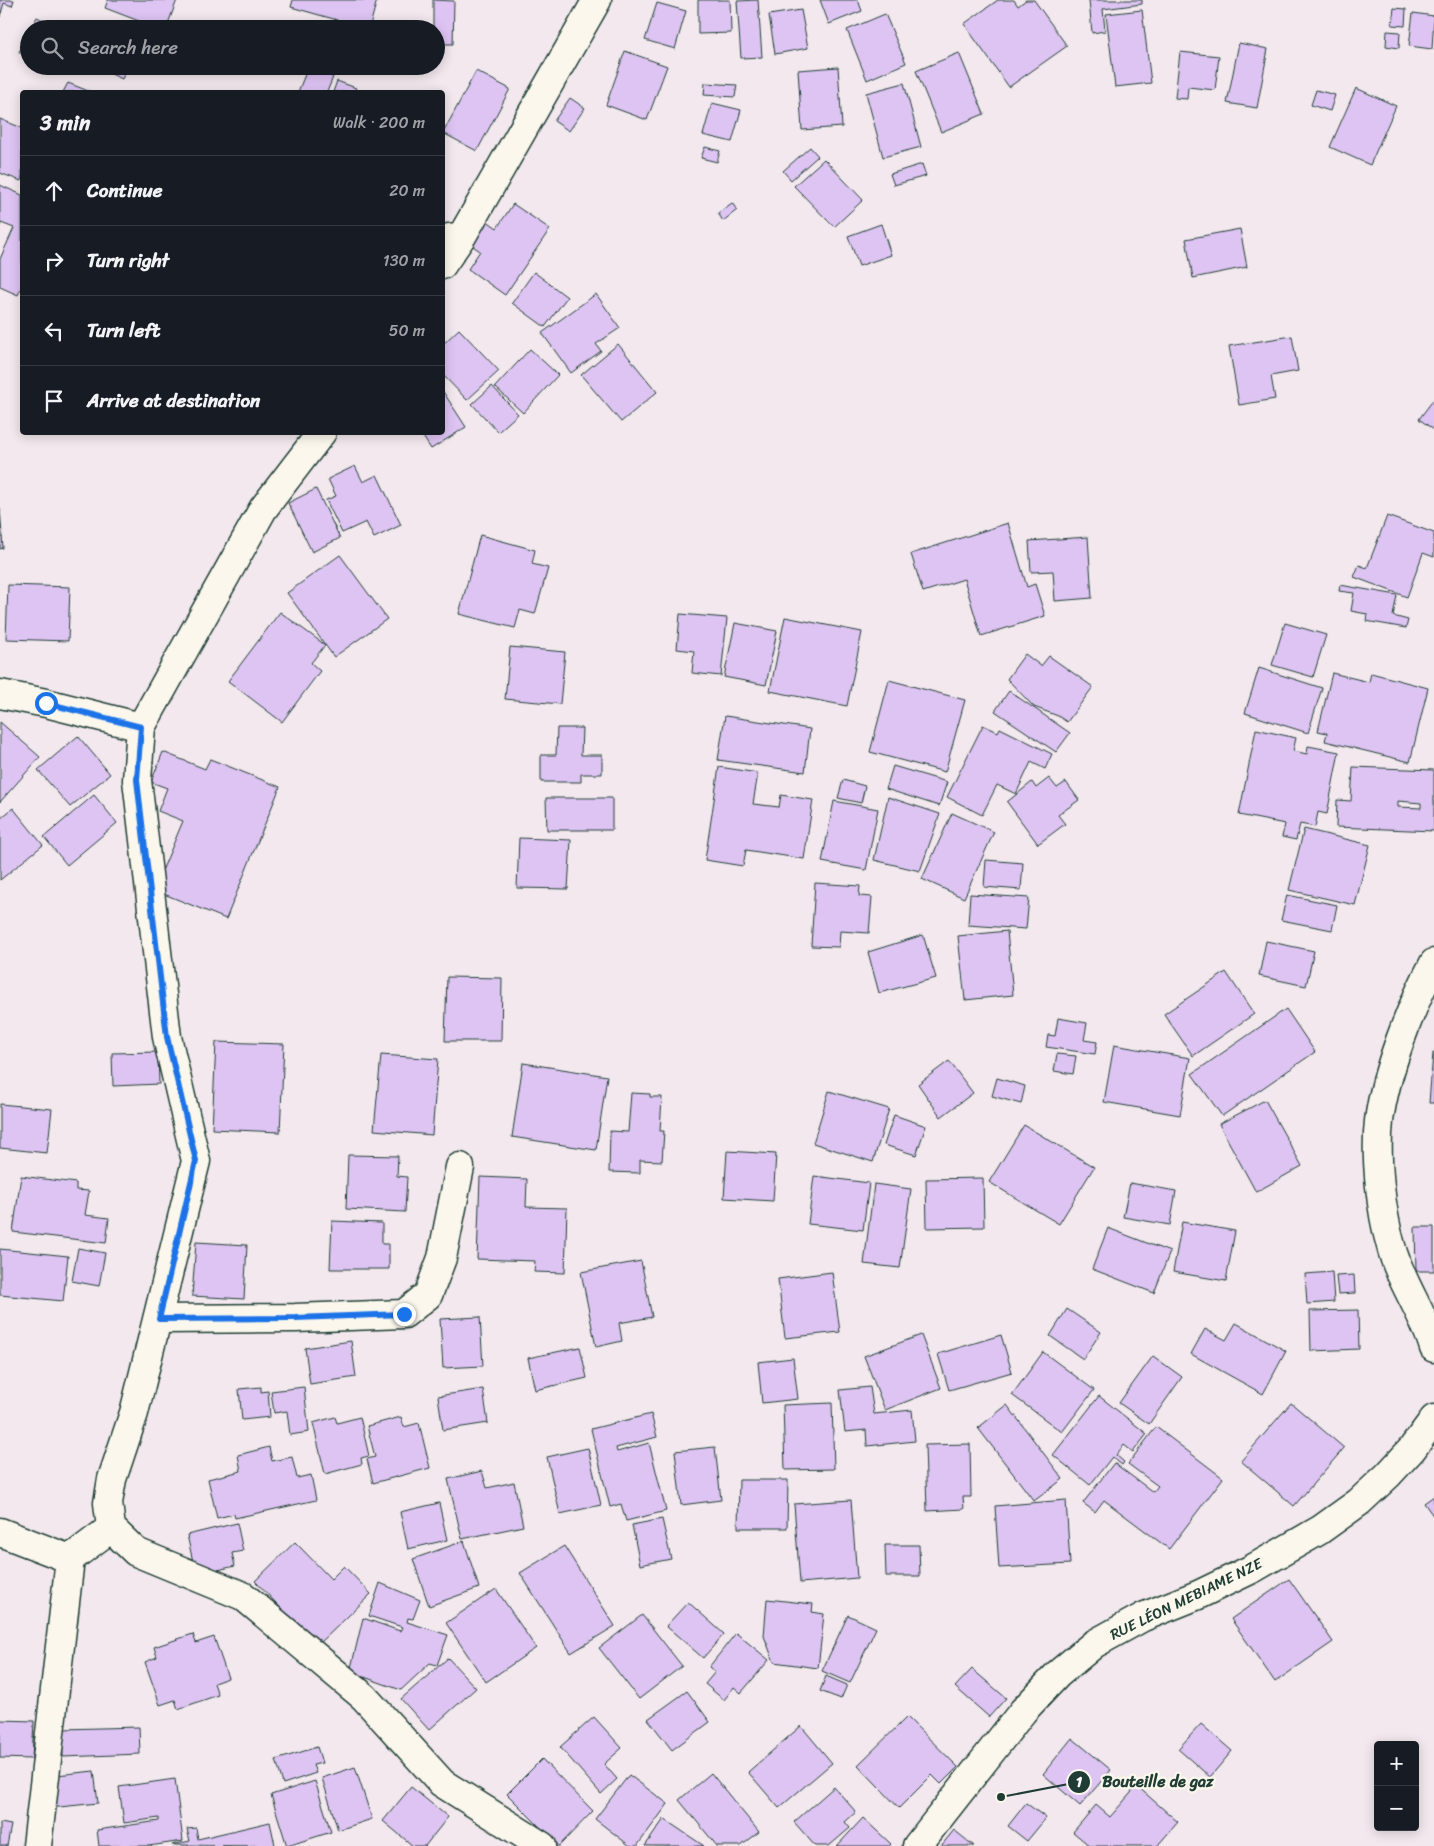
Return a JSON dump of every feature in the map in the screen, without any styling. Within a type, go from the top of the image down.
[{"type":"street","points":[[445,257],[452,238],[597,0]]},
{"type":"street","points":[[320,435],[263,509],[141,727],[137,780],[167,1037],[196,1161],[159,1319],[134,1412],[112,1479],[108,1503],[112,1528],[136,1552],[243,1596],[364,1697],[442,1784],[542,1846]]},
{"type":"street","points":[[0,694],[46,703],[141,727]]},
{"type":"street","points":[[1434,963],[1419,991],[1385,1092],[1379,1122],[1378,1164],[1391,1247],[1412,1298],[1429,1331],[1434,1348]]},
{"type":"street","points":[[159,1319],[295,1318],[404,1314],[428,1295],[442,1258],[460,1167]]},
{"type":"street","name":"RUE LÉON MEBIAME NZE","points":[[917,1846],[1023,1711],[1065,1668],[1094,1644],[1143,1618],[1198,1595],[1252,1569],[1320,1530],[1359,1502],[1388,1474],[1412,1449],[1434,1419]]},
{"type":"street","points":[[37,1846],[70,1559],[112,1528]]},
{"type":"street","points":[[0,1532],[70,1559]]},
{"type":"building","points":[[0,0],[14,0],[12,6],[4,3],[0,17]]},
{"type":"building","points":[[108,0],[177,0],[169,20],[136,20],[105,8]]},
{"type":"building","points":[[293,0],[377,0],[371,20],[337,20],[291,7]]},
{"type":"building","points":[[433,0],[454,1],[453,44],[445,44],[445,20],[433,20]]},
{"type":"building","points":[[698,0],[730,0],[731,33],[698,34]]},
{"type":"building","points":[[758,0],[762,57],[741,58],[737,1]]},
{"type":"building","points":[[820,0],[858,0],[862,11],[829,24]]},
{"type":"building","points":[[998,0],[1014,0],[1018,6],[1026,0],[1034,0],[1067,46],[1009,87],[964,24]]},
{"type":"building","points":[[1089,0],[1142,0],[1142,4],[1103,9],[1105,31],[1092,33]]},
{"type":"building","points":[[657,3],[686,11],[675,49],[645,40]]},
{"type":"building","points":[[1394,8],[1406,9],[1405,26],[1392,25]]},
{"type":"building","points":[[801,10],[808,48],[775,54],[769,15]]},
{"type":"building","points":[[1142,10],[1151,83],[1115,87],[1106,14]]},
{"type":"building","points":[[1413,13],[1434,16],[1432,49],[1409,46]]},
{"type":"building","points":[[885,14],[906,63],[867,80],[847,30]]},
{"type":"building","points":[[1387,31],[1400,32],[1399,48],[1386,46]]},
{"type":"building","points":[[1239,43],[1268,49],[1257,108],[1227,103]]},
{"type":"building","points":[[625,51],[667,66],[647,120],[606,105]]},
{"type":"building","points":[[1180,52],[1219,56],[1215,90],[1188,87],[1187,99],[1175,98]]},
{"type":"building","points":[[959,53],[984,114],[941,132],[916,71]]},
{"type":"building","points":[[838,67],[842,127],[802,130],[798,70]]},
{"type":"building","points":[[476,71],[510,89],[477,151],[445,134],[445,129]]},
{"type":"building","points":[[113,75],[124,75],[122,79]]},
{"type":"building","points":[[305,75],[328,75],[333,77],[328,90],[299,90]]},
{"type":"building","points":[[337,81],[356,88],[355,90],[334,90]]},
{"type":"building","points":[[68,83],[86,90],[64,90]]},
{"type":"building","points":[[705,83],[737,85],[735,97],[704,95]]},
{"type":"building","points":[[904,83],[921,147],[883,157],[866,93]]},
{"type":"building","points":[[1356,88],[1396,106],[1370,165],[1330,147]]},
{"type":"building","points":[[1316,90],[1335,95],[1330,111],[1311,105]]},
{"type":"building","points":[[570,98],[585,108],[569,131],[554,121]]},
{"type":"building","points":[[712,103],[741,110],[732,142],[703,135]]},
{"type":"building","points":[[0,119],[20,127],[20,181],[0,173]]},
{"type":"building","points":[[705,147],[720,151],[717,162],[701,158]]},
{"type":"building","points":[[810,147],[818,156],[791,180],[783,171]]},
{"type":"building","points":[[824,159],[863,200],[834,227],[794,186]]},
{"type":"building","points":[[922,164],[926,176],[894,185],[890,174]]},
{"type":"building","points":[[0,185],[20,194],[20,290],[18,295],[0,287],[0,259],[14,228],[1,223],[0,226]]},
{"type":"building","points":[[732,203],[737,210],[723,221],[718,213]]},
{"type":"building","points":[[513,204],[550,229],[505,295],[468,269],[480,251],[467,242],[483,218],[497,228]]},
{"type":"building","points":[[881,224],[891,255],[859,266],[848,236]]},
{"type":"building","points":[[1240,229],[1247,267],[1193,278],[1186,239]]},
{"type":"building","points":[[534,272],[567,297],[545,327],[512,303]]},
{"type":"building","points":[[596,294],[620,328],[596,344],[601,351],[571,373],[542,333]]},
{"type":"building","points":[[459,329],[499,371],[467,400],[445,377],[445,342]]},
{"type":"building","points":[[1292,336],[1298,371],[1271,376],[1275,399],[1239,405],[1229,346]]},
{"type":"building","points":[[618,344],[657,392],[621,422],[581,375]]},
{"type":"building","points":[[530,349],[558,375],[523,413],[495,387]]},
{"type":"building","points":[[492,386],[518,414],[498,432],[472,404]]},
{"type":"building","points":[[445,395],[466,427],[431,449],[422,435],[445,435]]},
{"type":"building","points":[[1434,399],[1434,430],[1419,419]]},
{"type":"building","points":[[355,466],[363,482],[377,475],[401,525],[374,538],[366,522],[342,533],[326,500],[336,496],[328,479]]},
{"type":"building","points":[[316,489],[340,538],[312,552],[288,503]]},
{"type":"building","points":[[0,508],[3,548],[0,549]]},
{"type":"building","points":[[1387,516],[1434,533],[1434,557],[1423,553],[1407,597],[1354,577],[1359,565],[1367,568]]},
{"type":"building","points":[[1008,523],[1027,587],[1035,584],[1045,616],[981,636],[964,579],[923,592],[911,554]]},
{"type":"building","points":[[480,535],[535,550],[532,564],[548,568],[535,614],[520,610],[515,628],[459,614]]},
{"type":"building","points":[[1088,537],[1092,598],[1055,601],[1053,571],[1031,572],[1029,541]]},
{"type":"building","points":[[340,555],[387,619],[334,657],[287,593]]},
{"type":"building","points":[[8,585],[70,587],[68,641],[6,639]]},
{"type":"building","points":[[1340,585],[1397,595],[1393,616],[1408,620],[1406,628],[1366,621],[1367,614],[1351,611],[1354,593],[1339,591]]},
{"type":"building","points":[[280,612],[325,645],[311,663],[320,671],[282,722],[228,681]]},
{"type":"building","points":[[680,614],[727,618],[721,676],[692,673],[694,651],[677,649]]},
{"type":"building","points":[[785,617],[862,632],[847,706],[770,691]]},
{"type":"building","points":[[735,623],[777,631],[766,685],[724,677]]},
{"type":"building","points":[[1285,623],[1326,635],[1313,677],[1272,665]]},
{"type":"building","points":[[510,647],[565,652],[560,704],[505,699]]},
{"type":"building","points":[[1025,654],[1041,666],[1049,656],[1093,687],[1067,722],[1058,716],[1034,707],[1007,679]]},
{"type":"building","points":[[1259,668],[1322,688],[1308,733],[1245,713]]},
{"type":"building","points":[[1332,673],[1369,682],[1371,673],[1428,688],[1410,762],[1325,741],[1327,733],[1318,731]]},
{"type":"building","points":[[889,680],[965,700],[945,772],[870,752]]},
{"type":"building","points":[[1009,691],[1070,733],[1056,752],[995,711]]},
{"type":"building","points":[[725,716],[810,729],[805,772],[718,760]]},
{"type":"building","points":[[0,722],[40,757],[0,802]]},
{"type":"building","points":[[983,725],[998,732],[1000,728],[1052,754],[1045,769],[1031,762],[1016,794],[997,785],[982,815],[947,797]]},
{"type":"building","points":[[557,728],[582,728],[581,755],[602,755],[602,774],[581,774],[581,782],[541,782],[541,755],[556,755]]},
{"type":"building","points":[[1256,729],[1296,738],[1293,751],[1307,754],[1308,746],[1339,752],[1327,814],[1318,812],[1315,827],[1300,824],[1296,840],[1282,837],[1285,824],[1239,815]]},
{"type":"building","points":[[78,736],[110,774],[70,807],[38,770]]},
{"type":"building","points":[[163,752],[205,769],[210,759],[280,787],[226,919],[154,890],[183,821],[158,811],[167,788],[151,782]]},
{"type":"building","points":[[893,766],[947,782],[939,806],[886,789]]},
{"type":"building","points":[[719,767],[758,773],[753,804],[779,807],[781,795],[813,800],[804,859],[746,850],[743,866],[705,860]]},
{"type":"building","points":[[1353,767],[1434,770],[1434,831],[1336,827],[1337,800],[1351,801]],"holes":[[[1398,801],[1421,803],[1421,808],[1398,807]]]},
{"type":"building","points":[[1049,778],[1057,788],[1066,782],[1079,800],[1058,815],[1065,824],[1038,844],[1007,802],[1032,782],[1036,788]]},
{"type":"building","points":[[843,780],[865,786],[861,803],[838,798]]},
{"type":"building","points":[[94,795],[117,823],[67,865],[44,837]]},
{"type":"building","points":[[888,797],[940,814],[920,871],[874,860]]},
{"type":"building","points":[[546,798],[612,798],[612,830],[547,830]]},
{"type":"building","points":[[834,801],[878,809],[866,870],[822,862]]},
{"type":"building","points":[[13,808],[43,845],[0,880],[0,819]]},
{"type":"building","points":[[952,813],[994,832],[964,898],[922,879]]},
{"type":"building","points":[[1304,829],[1370,845],[1355,905],[1289,890]]},
{"type":"building","points":[[519,838],[571,840],[568,889],[517,888]]},
{"type":"building","points":[[986,860],[1023,863],[1021,890],[984,887]]},
{"type":"building","points":[[815,883],[860,886],[859,896],[872,897],[869,933],[840,931],[839,947],[811,946]]},
{"type":"building","points":[[970,894],[1029,898],[1026,929],[968,925]]},
{"type":"building","points":[[1287,895],[1337,905],[1332,930],[1281,920]]},
{"type":"building","points":[[1007,931],[1013,995],[965,1000],[958,936]]},
{"type":"building","points":[[923,935],[936,978],[879,993],[868,952]]},
{"type":"building","points":[[1266,941],[1314,951],[1306,986],[1259,976]]},
{"type":"building","points":[[1226,972],[1254,1014],[1193,1056],[1164,1014]]},
{"type":"building","points":[[447,977],[502,978],[501,1041],[445,1041]]},
{"type":"building","points":[[1286,1009],[1315,1052],[1222,1116],[1192,1074]]},
{"type":"building","points":[[1058,1018],[1087,1023],[1084,1040],[1097,1042],[1095,1054],[1046,1047],[1048,1035],[1055,1036]]},
{"type":"building","points":[[216,1042],[284,1044],[280,1132],[212,1129]]},
{"type":"building","points":[[1114,1045],[1190,1058],[1180,1115],[1104,1102]]},
{"type":"building","points":[[158,1052],[159,1084],[113,1086],[112,1053]]},
{"type":"building","points":[[1433,1053],[1434,1103],[1429,1103]]},
{"type":"building","points":[[1057,1054],[1076,1056],[1073,1074],[1054,1071]]},
{"type":"building","points":[[381,1055],[438,1059],[432,1135],[374,1130]]},
{"type":"building","points":[[949,1061],[973,1093],[941,1117],[918,1084]]},
{"type":"building","points":[[523,1063],[607,1076],[596,1150],[512,1137]]},
{"type":"building","points":[[997,1078],[1025,1086],[1021,1104],[992,1096]]},
{"type":"building","points":[[829,1091],[889,1109],[873,1162],[813,1143]]},
{"type":"building","points":[[631,1093],[650,1094],[650,1097],[662,1097],[660,1131],[664,1131],[662,1161],[640,1160],[640,1173],[609,1172],[610,1131],[628,1132]]},
{"type":"building","points":[[1265,1100],[1302,1166],[1256,1192],[1219,1124]]},
{"type":"building","points":[[0,1104],[52,1109],[47,1153],[0,1148]]},
{"type":"building","points":[[894,1115],[926,1126],[916,1155],[884,1145]]},
{"type":"building","points":[[1024,1125],[1094,1167],[1059,1224],[989,1182]]},
{"type":"building","points":[[727,1151],[776,1154],[773,1201],[724,1198]]},
{"type":"building","points":[[348,1155],[398,1156],[397,1176],[407,1177],[405,1212],[346,1209]]},
{"type":"building","points":[[21,1176],[76,1183],[76,1190],[89,1191],[85,1215],[109,1218],[106,1243],[13,1232]]},
{"type":"building","points":[[814,1176],[869,1183],[863,1230],[808,1224]]},
{"type":"building","points":[[480,1177],[527,1179],[526,1207],[567,1208],[565,1273],[534,1272],[535,1261],[477,1259]]},
{"type":"building","points":[[983,1178],[984,1227],[927,1228],[926,1179]]},
{"type":"building","points":[[1130,1183],[1176,1191],[1170,1225],[1123,1217]]},
{"type":"building","points":[[874,1184],[911,1189],[900,1268],[864,1264]]},
{"type":"building","points":[[332,1221],[382,1223],[382,1244],[389,1244],[389,1269],[330,1269]]},
{"type":"building","points":[[1182,1222],[1235,1231],[1226,1281],[1173,1272]]},
{"type":"building","points":[[1415,1227],[1434,1227],[1434,1271],[1416,1271]]},
{"type":"building","points":[[1108,1228],[1170,1252],[1154,1293],[1092,1269]]},
{"type":"building","points":[[196,1242],[247,1245],[244,1299],[192,1296]]},
{"type":"building","points":[[78,1248],[105,1253],[99,1286],[72,1281]]},
{"type":"building","points":[[0,1249],[68,1256],[63,1301],[0,1295]]},
{"type":"building","points":[[641,1261],[652,1317],[619,1323],[622,1341],[596,1347],[581,1272]]},
{"type":"building","points":[[832,1272],[840,1332],[785,1338],[778,1279]]},
{"type":"building","points":[[1332,1272],[1334,1302],[1307,1304],[1305,1274]]},
{"type":"building","points":[[1354,1275],[1355,1293],[1338,1294],[1336,1276]]},
{"type":"building","points":[[1067,1309],[1101,1332],[1083,1359],[1050,1336]]},
{"type":"building","points":[[1358,1310],[1359,1349],[1311,1351],[1310,1311]]},
{"type":"building","points":[[480,1317],[483,1366],[443,1368],[440,1319]]},
{"type":"building","points":[[1236,1323],[1286,1351],[1263,1394],[1191,1354],[1205,1329],[1226,1340]]},
{"type":"building","points":[[921,1335],[941,1388],[885,1410],[864,1356]]},
{"type":"building","points":[[1001,1335],[1012,1372],[949,1390],[938,1354]]},
{"type":"building","points":[[351,1341],[356,1377],[310,1384],[305,1348]]},
{"type":"building","points":[[580,1347],[587,1378],[535,1390],[528,1358]]},
{"type":"building","points":[[1043,1352],[1094,1390],[1062,1432],[1012,1395]]},
{"type":"building","points":[[1153,1356],[1182,1377],[1149,1424],[1119,1403]]},
{"type":"building","points":[[793,1358],[798,1399],[762,1403],[758,1362]]},
{"type":"building","points":[[261,1387],[261,1392],[268,1391],[270,1417],[242,1420],[239,1389]]},
{"type":"building","points":[[304,1387],[309,1432],[290,1435],[287,1411],[274,1413],[271,1391]]},
{"type":"building","points":[[870,1387],[874,1414],[912,1410],[915,1441],[867,1446],[866,1430],[845,1432],[840,1390]]},
{"type":"building","points":[[483,1389],[488,1423],[443,1430],[438,1396]]},
{"type":"building","points":[[1099,1396],[1147,1434],[1133,1452],[1124,1445],[1116,1455],[1124,1462],[1122,1465],[1112,1457],[1090,1485],[1053,1455]]},
{"type":"building","points":[[832,1403],[834,1469],[785,1470],[783,1405]]},
{"type":"building","points":[[1291,1403],[1344,1448],[1294,1506],[1241,1461]]},
{"type":"building","points":[[1007,1405],[1063,1479],[1034,1501],[978,1428]]},
{"type":"building","points":[[651,1414],[657,1437],[616,1448],[617,1452],[649,1443],[666,1511],[626,1521],[621,1504],[610,1507],[591,1429]]},
{"type":"building","points":[[335,1417],[337,1423],[360,1417],[369,1456],[361,1458],[362,1464],[325,1474],[313,1423]]},
{"type":"building","points":[[401,1417],[404,1427],[419,1423],[430,1468],[373,1483],[367,1459],[375,1457],[367,1426]]},
{"type":"building","points":[[1156,1427],[1223,1478],[1169,1549],[1104,1500],[1095,1512],[1083,1503],[1114,1463],[1153,1492],[1158,1486],[1128,1464]]},
{"type":"building","points":[[970,1444],[971,1497],[963,1497],[964,1509],[927,1511],[925,1445]]},
{"type":"building","points":[[269,1447],[272,1461],[292,1457],[297,1478],[311,1475],[316,1500],[235,1518],[234,1514],[217,1518],[208,1479],[241,1471],[238,1455]]},
{"type":"building","points":[[715,1447],[721,1500],[681,1505],[675,1451]]},
{"type":"building","points":[[588,1448],[601,1505],[560,1514],[547,1457]]},
{"type":"building","points":[[482,1471],[487,1488],[514,1482],[523,1526],[462,1539],[448,1479]]},
{"type":"building","points":[[739,1480],[788,1480],[787,1528],[738,1528]]},
{"type":"building","points":[[1434,1496],[1434,1517],[1424,1503]]},
{"type":"building","points":[[851,1500],[857,1578],[800,1583],[794,1504]]},
{"type":"building","points":[[1066,1500],[1070,1564],[999,1568],[995,1506]]},
{"type":"building","points":[[439,1503],[447,1540],[408,1549],[400,1512]]},
{"type":"building","points":[[662,1519],[671,1559],[640,1565],[632,1525]]},
{"type":"building","points":[[237,1523],[243,1551],[232,1553],[235,1566],[196,1575],[187,1535]]},
{"type":"building","points":[[464,1541],[479,1588],[429,1606],[413,1559]]},
{"type":"building","points":[[295,1542],[331,1579],[344,1566],[371,1594],[317,1646],[255,1581]]},
{"type":"building","points":[[885,1545],[919,1545],[920,1576],[886,1576]]},
{"type":"building","points":[[564,1546],[615,1626],[571,1653],[520,1573]]},
{"type":"building","points":[[1289,1579],[1333,1642],[1275,1682],[1231,1619]]},
{"type":"building","points":[[380,1583],[420,1600],[413,1619],[408,1618],[407,1622],[448,1635],[437,1665],[430,1663],[401,1690],[350,1672],[363,1618],[400,1631],[402,1627],[369,1616]]},
{"type":"building","points":[[496,1589],[536,1648],[486,1682],[446,1623]]},
{"type":"building","points":[[767,1599],[813,1604],[812,1612],[824,1614],[818,1668],[774,1662],[764,1636]]},
{"type":"building","points":[[688,1602],[724,1634],[703,1658],[666,1626]]},
{"type":"building","points":[[642,1615],[682,1666],[639,1699],[599,1648]]},
{"type":"building","points":[[848,1615],[876,1628],[850,1683],[822,1671]]},
{"type":"building","points":[[736,1633],[769,1660],[741,1693],[734,1687],[724,1700],[705,1684],[715,1672],[709,1667]]},
{"type":"building","points":[[193,1634],[196,1643],[214,1637],[228,1678],[214,1683],[218,1695],[178,1709],[175,1700],[160,1705],[145,1662],[157,1657],[154,1647]]},
{"type":"building","points":[[448,1658],[476,1688],[429,1730],[401,1699]]},
{"type":"building","points":[[972,1669],[1006,1698],[989,1717],[955,1687]]},
{"type":"building","points":[[826,1676],[847,1685],[841,1699],[820,1691]]},
{"type":"building","points":[[687,1691],[710,1722],[672,1750],[648,1719]]},
{"type":"building","points":[[594,1717],[622,1748],[604,1764],[617,1779],[601,1794],[560,1747]]},
{"type":"building","points":[[907,1717],[958,1767],[941,1784],[932,1775],[899,1808],[858,1765]]},
{"type":"building","points":[[0,1720],[34,1721],[32,1759],[0,1758]]},
{"type":"building","points":[[1201,1724],[1232,1751],[1210,1777],[1178,1749]]},
{"type":"building","points":[[801,1726],[832,1763],[779,1808],[748,1772]]},
{"type":"building","points":[[139,1727],[140,1754],[63,1757],[62,1729]]},
{"type":"building","points":[[1072,1738],[1111,1770],[1080,1806],[1043,1774]]},
{"type":"building","points":[[317,1747],[322,1763],[313,1765],[316,1773],[283,1784],[276,1760]]},
{"type":"building","points":[[542,1759],[593,1811],[559,1846],[507,1794]]},
{"type":"building","points":[[355,1767],[372,1819],[338,1830],[322,1778]]},
{"type":"building","points":[[94,1771],[98,1803],[50,1808],[47,1776]]},
{"type":"building","points":[[711,1773],[759,1832],[741,1846],[717,1846],[679,1800]]},
{"type":"building","points":[[629,1775],[668,1804],[637,1846],[630,1846],[595,1819]]},
{"type":"building","points":[[175,1779],[183,1841],[149,1846],[99,1846],[97,1830],[159,1821],[159,1818],[124,1823],[119,1787]]},
{"type":"building","points":[[315,1781],[331,1832],[287,1846],[271,1795]]},
{"type":"building","points":[[1137,1786],[1178,1822],[1157,1846],[1090,1846],[1073,1832],[1096,1805],[1110,1817]]},
{"type":"building","points":[[411,1787],[448,1817],[425,1846],[413,1846],[383,1821]]},
{"type":"building","points":[[834,1787],[856,1812],[845,1822],[850,1828],[829,1846],[815,1846],[794,1822]]},
{"type":"building","points":[[1026,1803],[1046,1818],[1027,1841],[1008,1826]]},
{"type":"building","points":[[863,1818],[891,1844],[889,1846],[837,1846]]},
{"type":"building","points":[[664,1819],[704,1846],[645,1846]]},
{"type":"building","points":[[270,1822],[275,1845],[271,1846],[172,1845],[190,1841],[187,1829],[196,1828],[198,1839]]},
{"type":"building","points":[[0,1823],[11,1825],[7,1846],[0,1846]]},
{"type":"building","points":[[954,1830],[974,1846],[941,1846]]},
{"type":"place","name":"Bouteille de gaz","points":[[1001,1797]]},
{"type":"route","points":[[46,703],[141,727],[137,780],[167,1037],[196,1161],[159,1319],[295,1318],[404,1314]]}]
